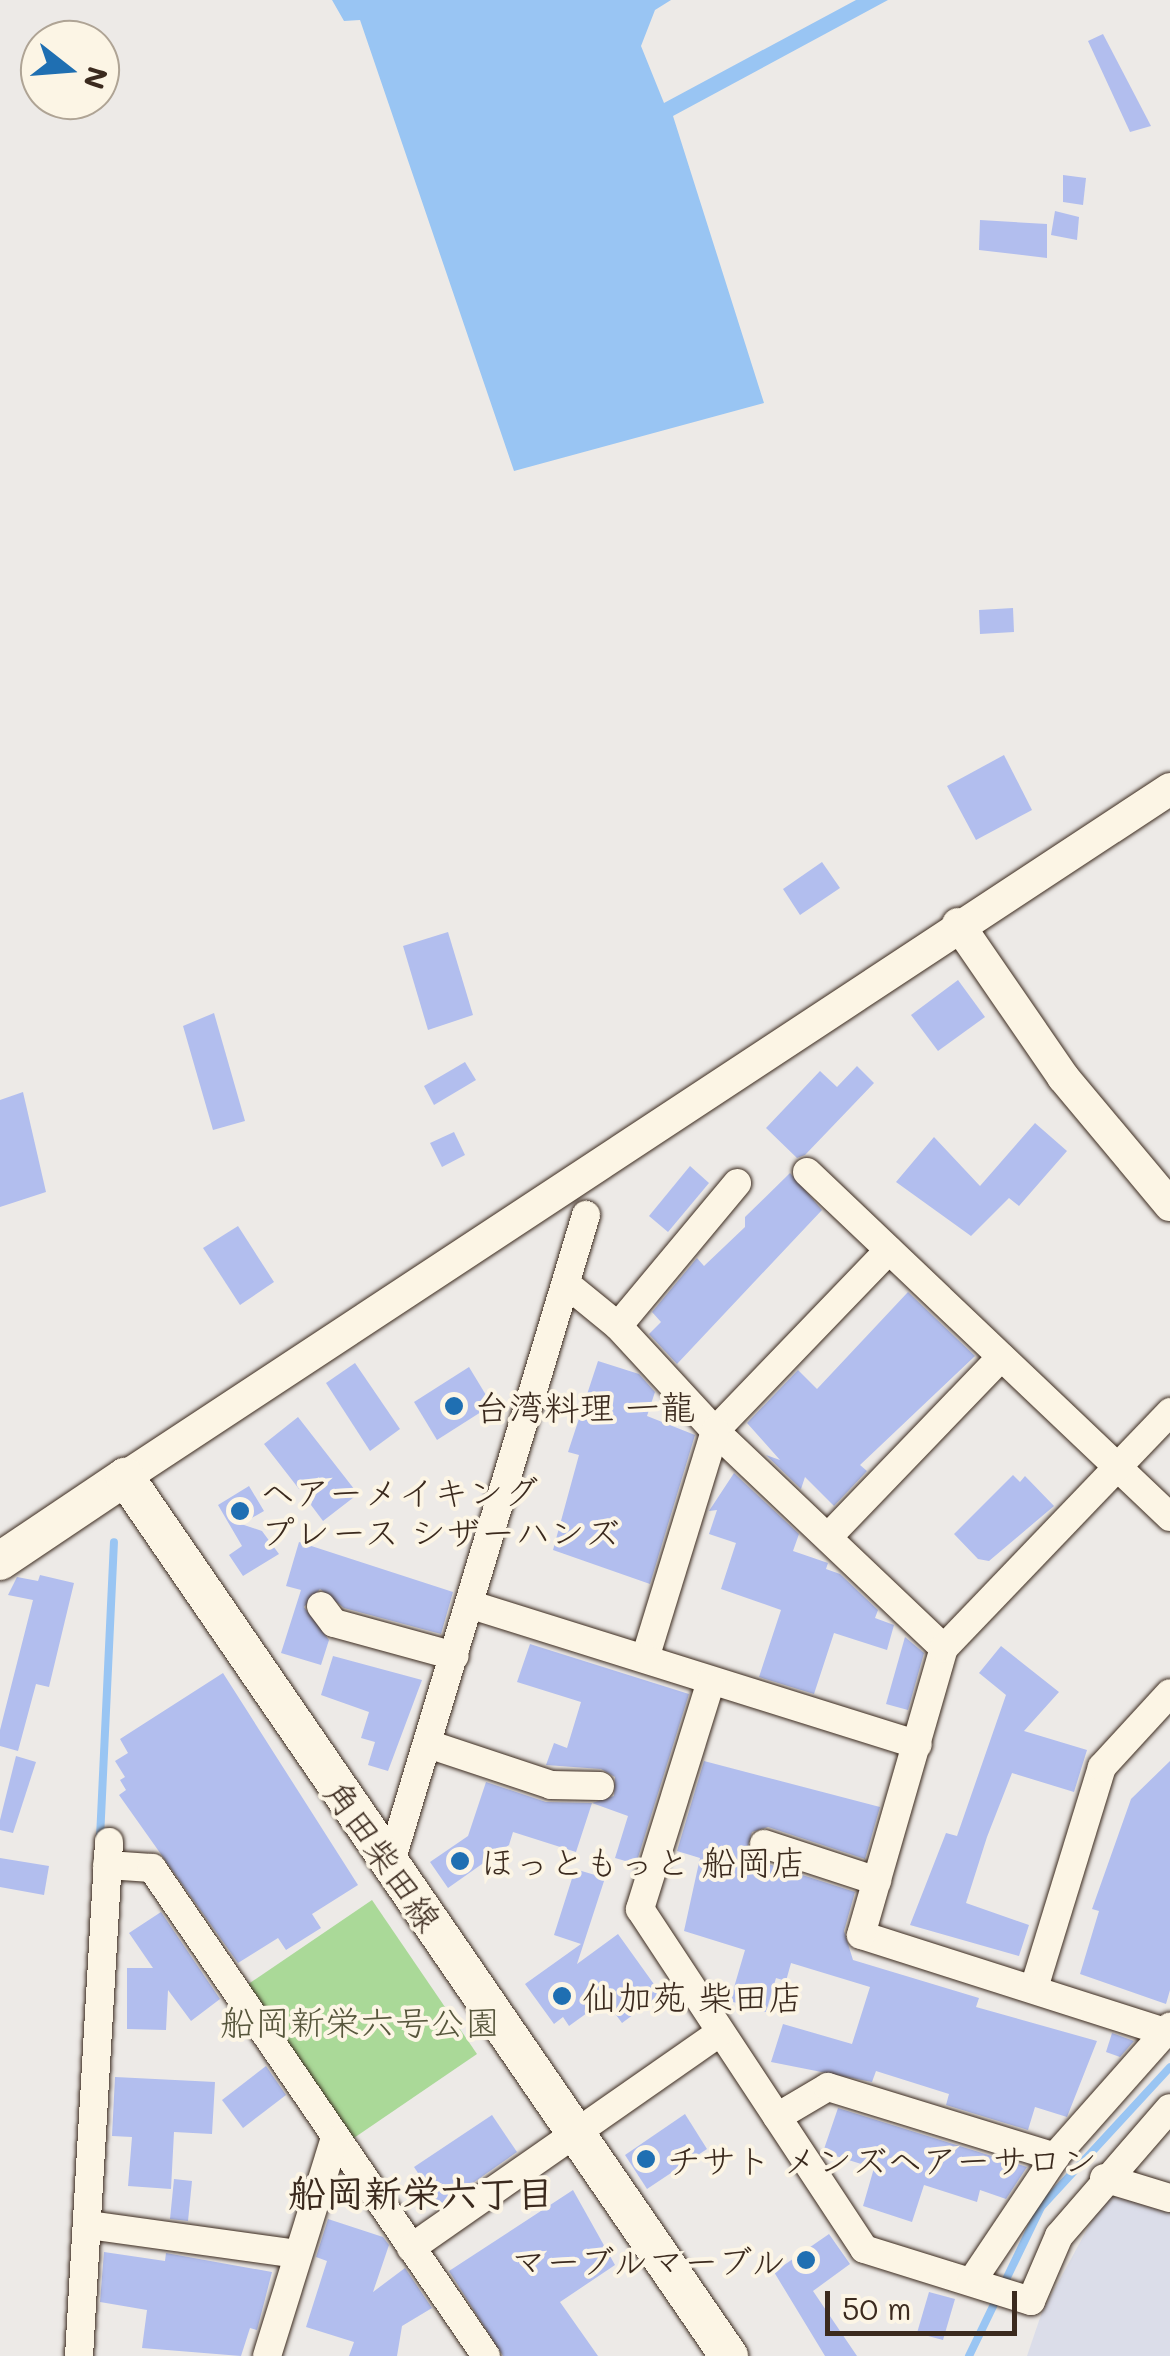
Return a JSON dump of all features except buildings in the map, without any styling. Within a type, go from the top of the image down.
[{"type":"main road","points":[[0,1561],[125,1477]]},
{"type":"main road","name":"角田柴田線","points":[[125,1477],[728,2356]]},
{"type":"street","points":[[125,1477],[958,924],[1170,789]]},
{"type":"street","points":[[958,924],[1063,1077],[1170,1205]]},
{"type":"street","points":[[807,1172],[1170,1517]]},
{"type":"street","points":[[618,1326],[737,1183]]},
{"type":"street","points":[[390,1865],[569,1286],[586,1215]]},
{"type":"street","points":[[645,1658],[715,1431],[888,1250]]},
{"type":"street","points":[[569,1286],[618,1326],[715,1431],[830,1535],[944,1648]]},
{"type":"street","points":[[830,1535],[1000,1356]]},
{"type":"street","points":[[977,2283],[1055,2157],[1168,2030],[860,1935],[944,1648],[1170,1412]]},
{"type":"street","points":[[472,1605],[918,1745]]},
{"type":"street","points":[[321,1606],[334,1623],[454,1656]]},
{"type":"street","points":[[711,1681],[640,1908],[864,2249],[1030,2301],[1059,2236],[1104,2178],[1170,2108]]},
{"type":"street","points":[[1034,1988],[1102,1767],[1170,1693]]},
{"type":"street","points":[[428,1744],[551,1785],[600,1786]]},
{"type":"street","points":[[764,1844],[877,1880]]},
{"type":"street","points":[[78,2356],[89,2225],[108,1853],[152,1868],[334,2141],[486,2356]]},
{"type":"street","points":[[411,2248],[719,2033]]},
{"type":"street","points":[[778,2117],[828,2087],[1055,2157]]},
{"type":"street","points":[[267,2356],[334,2141]]},
{"type":"street","points":[[1104,2178],[1170,2198]]},
{"type":"street","points":[[89,2225],[297,2254]]},
{"type":"shaded area","points":[[1114,2196],[1170,2213],[1170,2356],[1027,2356],[1042,2312],[1102,2202]]},
{"type":"green space","name":"船岡新栄六号公園","points":[[372,1900],[477,2054],[348,2142],[244,1987]]},
{"type":"water","points":[[332,0],[671,0],[655,10],[641,46],[664,103],[856,0],[888,0],[673,116],[764,403],[514,471],[360,20],[344,21]]},
{"type":"waterway","points":[[100,1838],[114,1542]]},
{"type":"waterway","points":[[969,2356],[1041,2207],[1170,2067]]},
{"type":"place","name":"台湾料理 一龍","points":[[454,1406]]},
{"type":"place","name":"ヘアーメイキング プレース シザーハンズ","points":[[240,1511]]},
{"type":"place","name":"ほっともっと 船岡店","points":[[460,1861]]},
{"type":"place","name":"仙加苑 柴田店","points":[[562,1996]]},
{"type":"place","name":"チサト メンズヘアーサロン","points":[[646,2159]]},
{"type":"place","name":"マーブルマーブル","points":[[806,2260]]},
{"type":"district","name":"船岡新栄六丁目","points":[[421,2193]]}]
